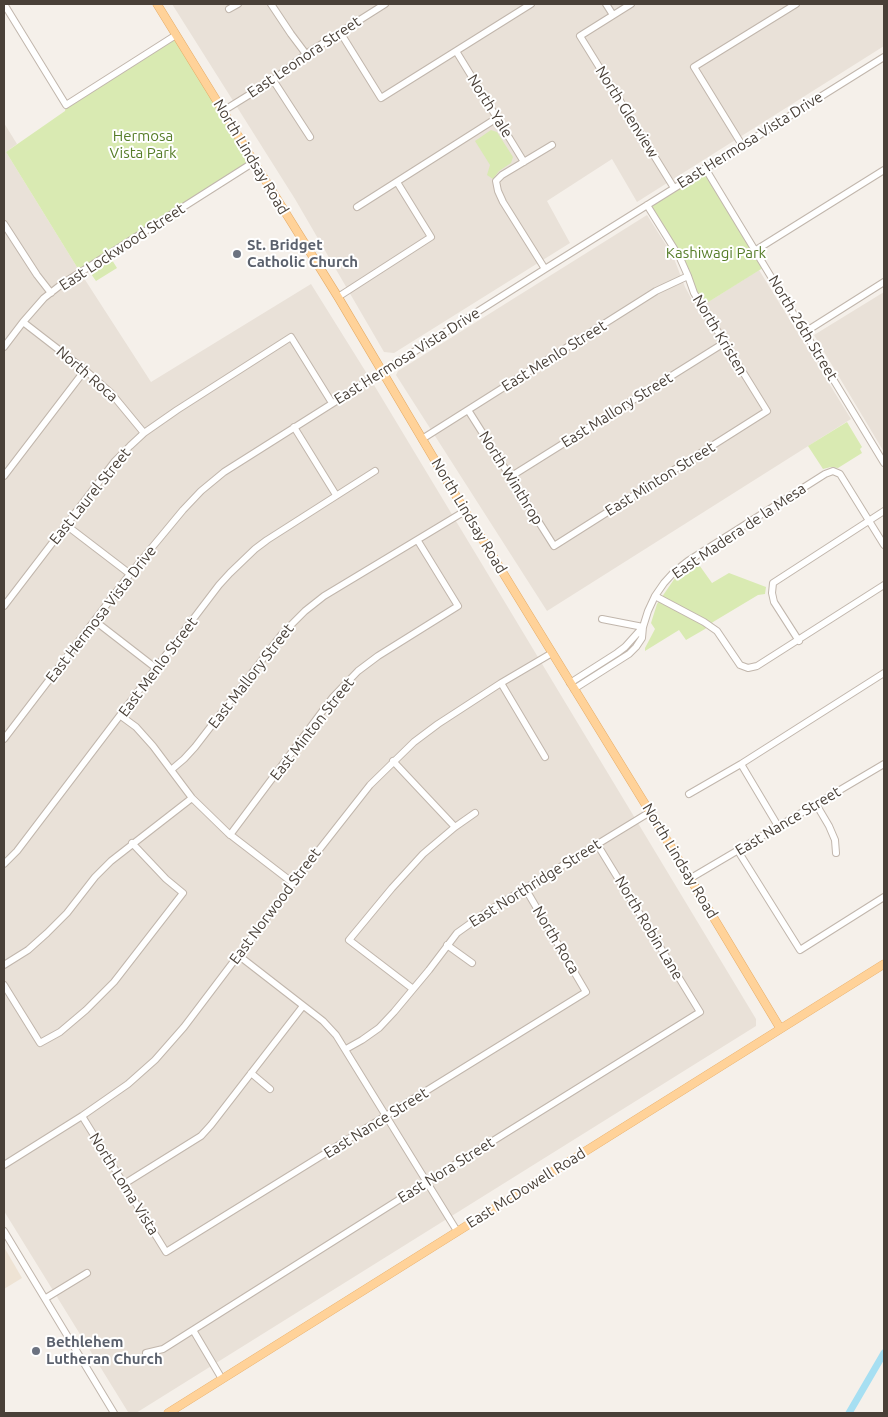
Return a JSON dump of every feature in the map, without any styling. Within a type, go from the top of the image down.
[{"type":"main road","name":"North Lindsay Road","points":[[157,4],[338,297],[465,511],[691,878],[780,1028]]},
{"type":"main road","name":"East McDowell Road","points":[[168,1413],[884,964]]},
{"type":"street","points":[[4,4],[66,105],[176,35]]},
{"type":"street","points":[[229,9],[238,4]]},
{"type":"street","points":[[271,4],[306,54]]},
{"type":"street","name":"East Leonora Street","points":[[223,110],[274,80],[306,54],[385,4]]},
{"type":"street","points":[[340,32],[381,98],[531,4]]},
{"type":"street","points":[[606,4],[613,15],[632,4]]},
{"type":"street","points":[[742,145],[694,67],[796,4]]},
{"type":"street","name":"North Glenview","points":[[613,15],[580,36],[674,188]]},
{"type":"street","name":"North Yale","points":[[456,51],[524,162]]},
{"type":"street","name":"East Hermosa Vista Drive","points":[[4,739],[130,574],[183,510],[201,491],[224,472],[884,56]]},
{"type":"street","points":[[274,80],[310,138]]},
{"type":"street","points":[[357,207],[497,118]]},
{"type":"street","points":[[545,269],[503,202],[496,181],[502,175],[552,145]]},
{"type":"street","name":"East Lockwood Street","points":[[4,347],[44,298],[68,280],[254,162]]},
{"type":"street","name":"North 26th Street","points":[[705,168],[884,463]]},
{"type":"street","points":[[756,250],[884,170]]},
{"type":"street","points":[[338,297],[432,237],[397,182]]},
{"type":"street","name":"North Kristen","points":[[647,205],[670,241],[688,276],[694,293],[767,411]]},
{"type":"street","points":[[4,224],[37,276],[51,293]]},
{"type":"street","name":"East Menlo Street","points":[[422,439],[656,291],[688,276]]},
{"type":"street","points":[[805,332],[884,282]]},
{"type":"street","name":"North Roca","points":[[23,322],[85,370],[111,393],[144,433]]},
{"type":"street","name":"East Laurel Street","points":[[4,606],[115,461],[144,433],[291,337],[332,403]]},
{"type":"street","name":"East Mallory Street","points":[[510,477],[724,343]]},
{"type":"street","points":[[4,476],[85,370]]},
{"type":"street","name":"North Winthrop","points":[[468,410],[554,546]]},
{"type":"street","name":"East Minton Street","points":[[554,546],[767,411]]},
{"type":"street","points":[[294,427],[336,495]]},
{"type":"street","name":"East Menlo Street","points":[[4,864],[17,851],[219,585],[243,560],[267,540],[375,471]]},
{"type":"street","name":"East Madera de la Mesa","points":[[572,686],[626,647],[643,627],[655,596],[664,582],[674,572],[688,561],[825,474],[833,471],[840,474],[869,521]]},
{"type":"street","name":"East Mallory Street","points":[[171,770],[195,747],[282,634],[305,611],[324,596],[465,511]]},
{"type":"street","points":[[799,640],[774,602],[772,583],[884,511]]},
{"type":"street","points":[[869,521],[884,545]]},
{"type":"street","points":[[66,525],[130,574]]},
{"type":"street","name":"East Minton Street","points":[[230,835],[333,697],[358,671],[378,656],[458,606],[418,541]]},
{"type":"street","points":[[655,596],[717,631],[740,664],[748,668],[757,666],[884,585]]},
{"type":"street","points":[[602,619],[643,627]]},
{"type":"street","points":[[95,620],[157,669]]},
{"type":"street","name":"East Norwood Street","points":[[4,1165],[82,1116],[128,1084],[155,1060],[184,1027],[370,785],[393,761],[438,724],[552,652]]},
{"type":"street","points":[[689,794],[741,764],[884,674]]},
{"type":"street","points":[[501,683],[545,757]]},
{"type":"street","points":[[121,716],[136,727],[153,746],[192,798],[230,835],[293,883]]},
{"type":"street","points":[[393,761],[455,827]]},
{"type":"street","points":[[741,764],[778,826]]},
{"type":"street","name":"East Nance Street","points":[[691,878],[884,764]]},
{"type":"street","points":[[4,965],[28,950],[47,933],[67,913],[111,861],[192,798]]},
{"type":"street","points":[[816,804],[835,840],[836,853]]},
{"type":"street","name":"East Northridge Street","points":[[346,1049],[379,1028],[413,989],[457,933],[471,922],[650,812]]},
{"type":"street","points":[[413,989],[349,940],[423,854],[475,813]]},
{"type":"street","points":[[4,985],[40,1043],[60,1032],[86,1010],[114,982],[183,893],[166,879],[132,844]]},
{"type":"street","name":"North Robin Lane","points":[[597,844],[700,1012]]},
{"type":"street","points":[[738,851],[800,950],[884,897]]},
{"type":"street","name":"North Roca","points":[[525,888],[586,992]]},
{"type":"street","points":[[447,945],[472,963]]},
{"type":"street","points":[[238,955],[323,1020],[336,1035],[457,1231]]},
{"type":"street","name":"East Nance Street","points":[[166,1252],[586,992]]},
{"type":"street","points":[[124,1184],[200,1136],[211,1125],[303,1006]]},
{"type":"street","name":"East Nora Street","points":[[146,1353],[163,1349],[700,1012]]},
{"type":"street","points":[[251,1073],[270,1089]]},
{"type":"street","name":"North Loma Vista","points":[[82,1116],[166,1252]]},
{"type":"street","points":[[4,1230],[114,1413]]},
{"type":"street","points":[[46,1298],[87,1273]]},
{"type":"street","points":[[193,1330],[222,1379]]},
{"type":"shaded area","points":[[172,4],[884,4],[884,46],[637,202],[612,159],[547,201],[570,243],[394,353],[384,352],[295,199]]},
{"type":"shaded area","points":[[4,123],[17,144],[6,152],[151,382],[311,284],[374,385],[756,1019],[756,1026],[136,1413],[128,1412],[4,1211]]},
{"type":"shaded area","points":[[647,215],[673,256],[685,287],[697,309],[759,270],[851,419],[547,611],[396,375],[398,371]]},
{"type":"shaded area","points":[[884,292],[884,452],[814,335]]},
{"type":"shaded area","points":[[4,1247],[22,1278],[4,1289]]},
{"type":"green space","name":"Hermosa Vista Park","points":[[176,35],[254,162],[80,272],[6,152],[65,111],[66,105]]},
{"type":"green space","points":[[491,130],[497,132],[513,157],[511,163],[499,171],[493,179],[487,175],[490,165],[475,141]]},
{"type":"green space","name":"Kashiwagi Park","points":[[705,168],[766,266],[702,306],[688,276],[647,205]]},
{"type":"green space","points":[[112,260],[117,268],[96,281],[91,274]]},
{"type":"green space","points":[[847,422],[862,447],[860,449],[862,453],[838,468],[823,469],[808,446]]},
{"type":"green space","points":[[697,562],[712,583],[729,573],[766,587],[765,594],[758,595],[686,640],[679,630],[645,651],[655,629],[651,623],[657,604],[675,578]]},
{"type":"waterway","points":[[849,1413],[884,1353]]},
{"type":"place","name":"St. Bridget Catholic Church","points":[[237,254]]},
{"type":"place","name":"Bethlehem Lutheran Church","points":[[36,1351]]}]
